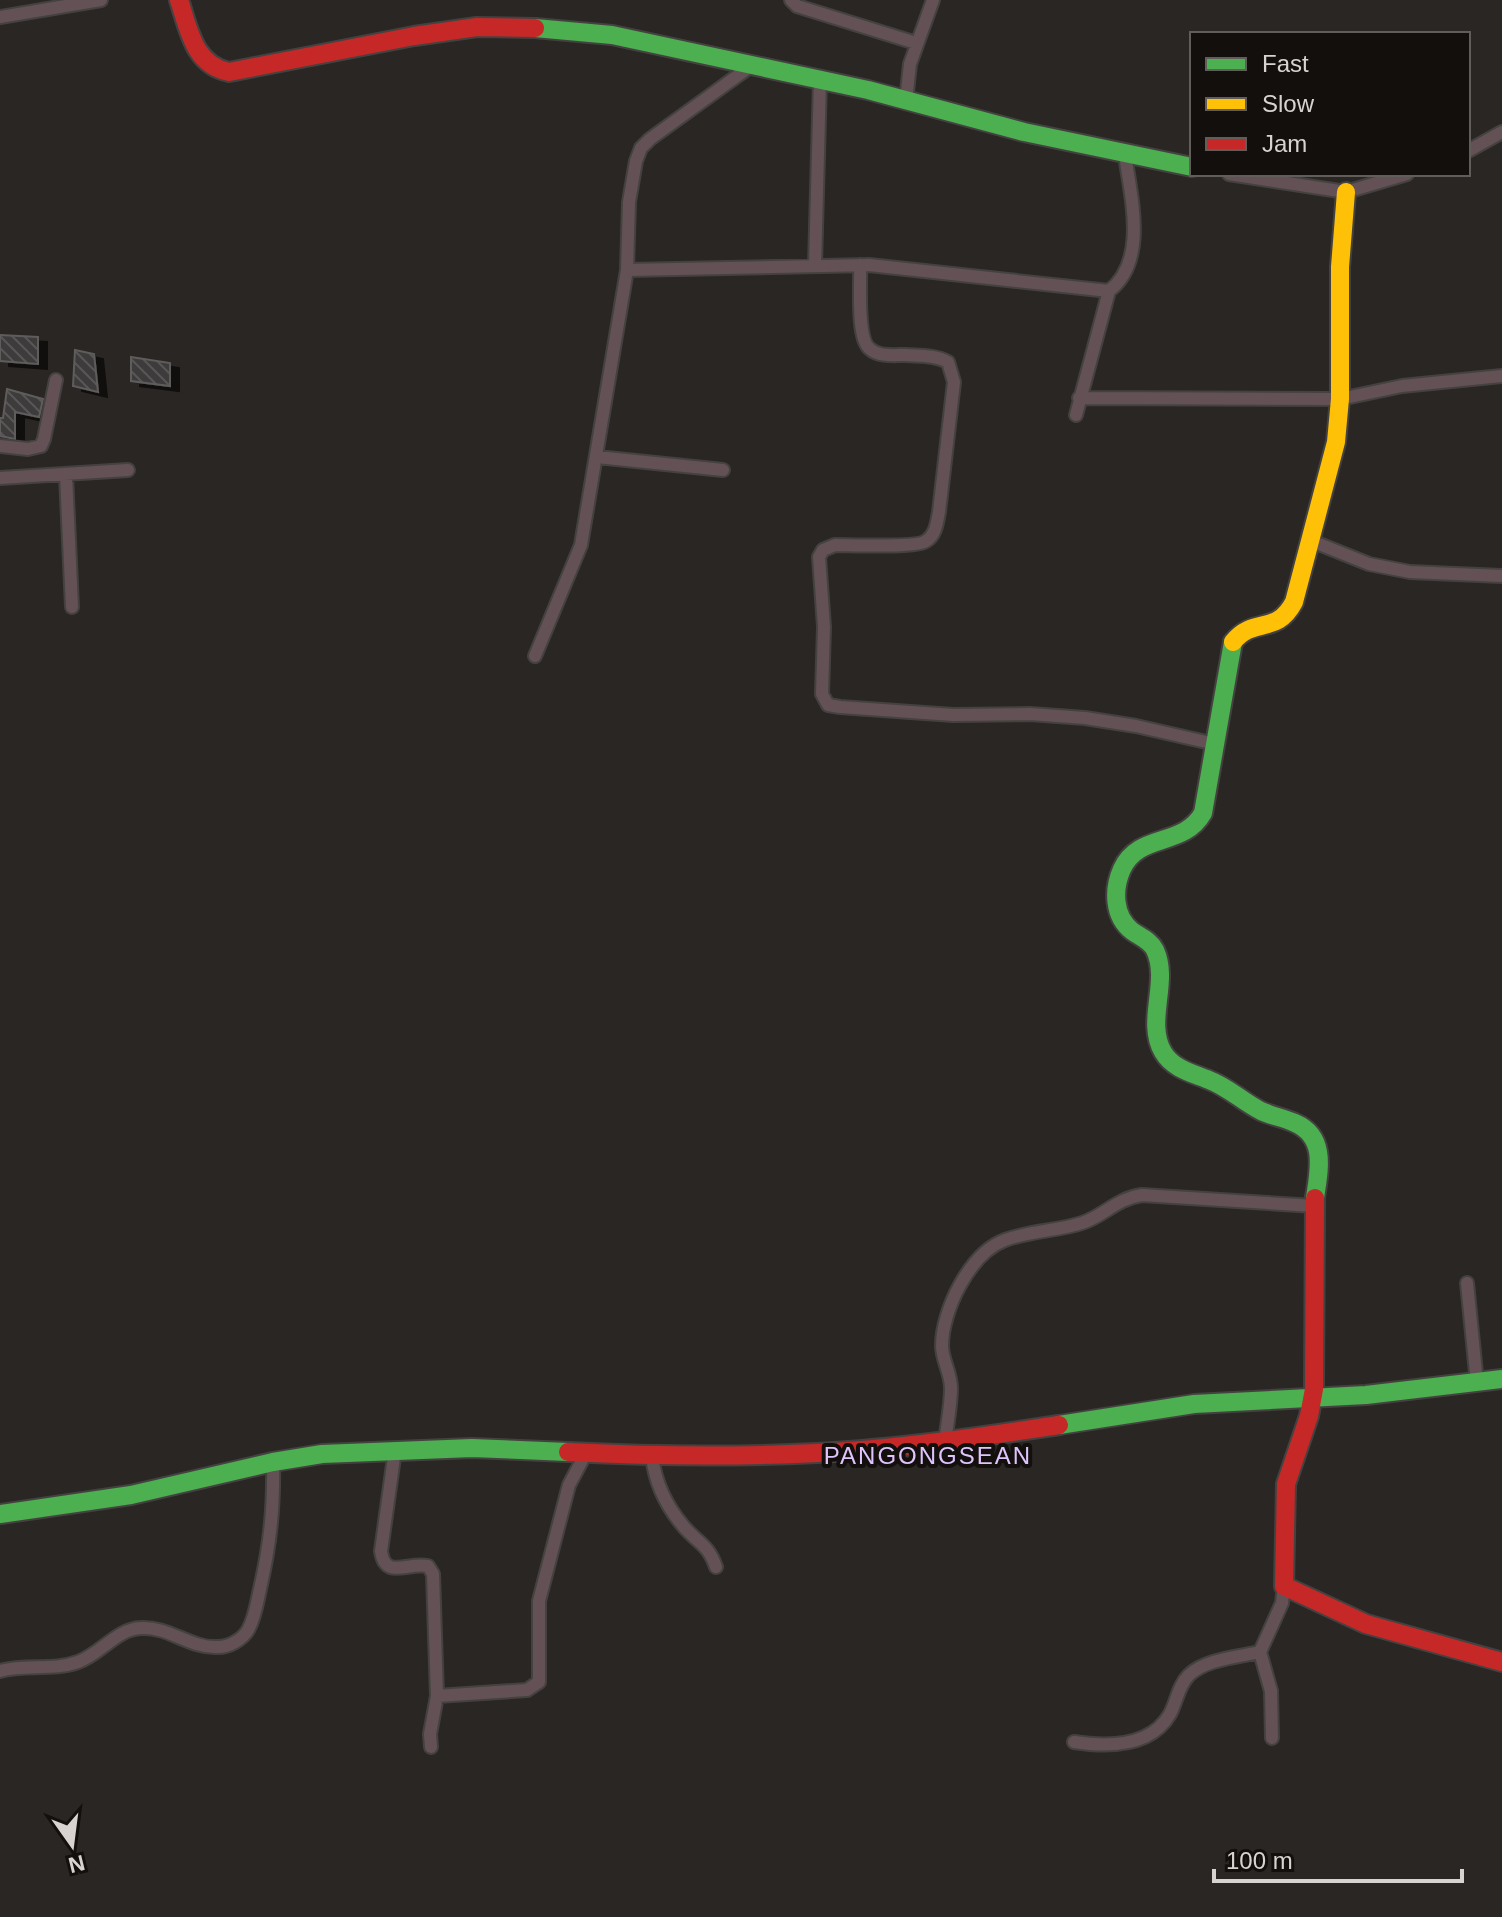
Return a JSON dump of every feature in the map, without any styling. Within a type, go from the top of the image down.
[{"type":"street","points":[[0,17],[101,0]]},
{"type":"street","points":[[179,0],[200,57],[208,67],[218,72],[477,27],[518,27],[612,35],[820,80],[1125,155],[1190,167]]},
{"type":"street","points":[[791,0],[797,6],[916,43]]},
{"type":"street","points":[[906,101],[916,43],[933,0]]},
{"type":"street","points":[[535,656],[581,545],[627,270],[629,202],[636,161],[641,148],[751,66]]},
{"type":"street","points":[[815,265],[820,80]]},
{"type":"street","points":[[1470,150],[1502,132]]},
{"type":"street","points":[[1076,415],[1109,291],[1122,281],[1128,269],[1134,231],[1125,155]]},
{"type":"street","points":[[1242,176],[1346,192],[1400,176]]},
{"type":"street","points":[[1272,1738],[1271,1691],[1260,1652],[1282,1603],[1285,1491],[1313,1398],[1317,1142],[1308,1130],[1263,1112],[1217,1083],[1171,1062],[1161,1048],[1156,1024],[1160,965],[1156,952],[1149,942],[1121,921],[1116,904],[1118,880],[1132,851],[1141,845],[1189,832],[1199,825],[1233,643],[1239,633],[1247,628],[1280,622],[1289,614],[1334,452],[1340,399],[1340,267],[1346,192]]},
{"type":"street","points":[[627,270],[860,265],[945,271],[1109,291]]},
{"type":"street","points":[[860,265],[861,320],[865,344],[871,351],[881,354],[938,357],[948,362],[954,382],[934,533],[929,539],[916,544],[835,545],[823,550],[819,557],[824,627],[822,694],[828,705],[943,715],[1030,714],[1085,718],[1215,744]]},
{"type":"street","points":[[1079,398],[1340,399],[1402,386],[1502,376]]},
{"type":"street","points":[[0,446],[28,449],[41,446],[56,380]]},
{"type":"street","points":[[597,457],[723,470]]},
{"type":"street","points":[[0,478],[128,470]]},
{"type":"street","points":[[66,475],[72,607]]},
{"type":"street","points":[[1309,540],[1369,564],[1390,568],[1502,576]]},
{"type":"street","points":[[945,1442],[951,1388],[942,1346],[948,1311],[962,1280],[990,1248],[1005,1240],[1083,1223],[1114,1203],[1142,1195],[1314,1206]]},
{"type":"street","points":[[1467,1283],[1477,1383]]},
{"type":"street","points":[[0,1514],[131,1495],[273,1462],[322,1454],[485,1448],[652,1456],[817,1453],[945,1442],[1194,1404],[1313,1398],[1502,1379]]},
{"type":"street","points":[[395,1450],[382,1562],[394,1569],[418,1564],[428,1566],[433,1574],[437,1696],[430,1734],[431,1747]]},
{"type":"street","points":[[437,1696],[527,1690],[539,1682],[539,1601],[569,1485],[586,1453]]},
{"type":"street","points":[[652,1456],[654,1475],[664,1497],[685,1528],[712,1554],[716,1567]]},
{"type":"street","points":[[0,1671],[75,1663],[130,1630],[141,1628],[153,1628],[194,1644],[217,1648],[234,1643],[247,1632],[253,1616],[271,1543],[273,1462]]},
{"type":"street","points":[[1284,1586],[1366,1624],[1502,1662]]},
{"type":"street","points":[[1074,1742],[1109,1745],[1148,1735],[1169,1716],[1188,1676],[1199,1668],[1260,1652]]},
{"type":"building","points":[[0,335],[38,337],[38,364],[0,361]]},
{"type":"building","points":[[75,350],[94,354],[98,392],[73,386]]},
{"type":"building","points":[[131,357],[170,363],[170,386],[131,381]]},
{"type":"building","points":[[7,389],[43,399],[39,417],[15,412],[15,439],[0,436],[0,418],[3,418]]},
{"type":"traffic: fast","points":[[535,28],[612,35],[868,90],[1024,132],[1190,167]]},
{"type":"traffic: fast","points":[[1233,642],[1203,813],[1184,831],[1150,844],[1130,857],[1119,877],[1116,902],[1126,925],[1150,944],[1159,962],[1156,1027],[1158,1040],[1167,1058],[1183,1070],[1216,1083],[1261,1111],[1305,1129],[1312,1137],[1318,1155],[1315,1198]]},
{"type":"traffic: fast","points":[[1059,1425],[1194,1404],[1366,1395],[1502,1379]]},
{"type":"traffic: fast","points":[[0,1514],[131,1495],[273,1462],[322,1454],[472,1448],[568,1452]]},
{"type":"traffic: slow","points":[[1233,642],[1249,630],[1280,619],[1294,602],[1336,442],[1340,399],[1340,267],[1346,192]]},
{"type":"traffic: jam","points":[[179,0],[200,54],[217,68],[229,72],[414,36],[477,27],[535,28]]},
{"type":"traffic: jam","points":[[1315,1198],[1314,1389],[1309,1416],[1286,1484],[1284,1586],[1366,1624],[1502,1662]]},
{"type":"traffic: jam","points":[[568,1452],[692,1456],[817,1453],[908,1446],[1059,1425]]},
{"type":"district","name":"PANGONGSEAN","points":[[928,1455]]}]
